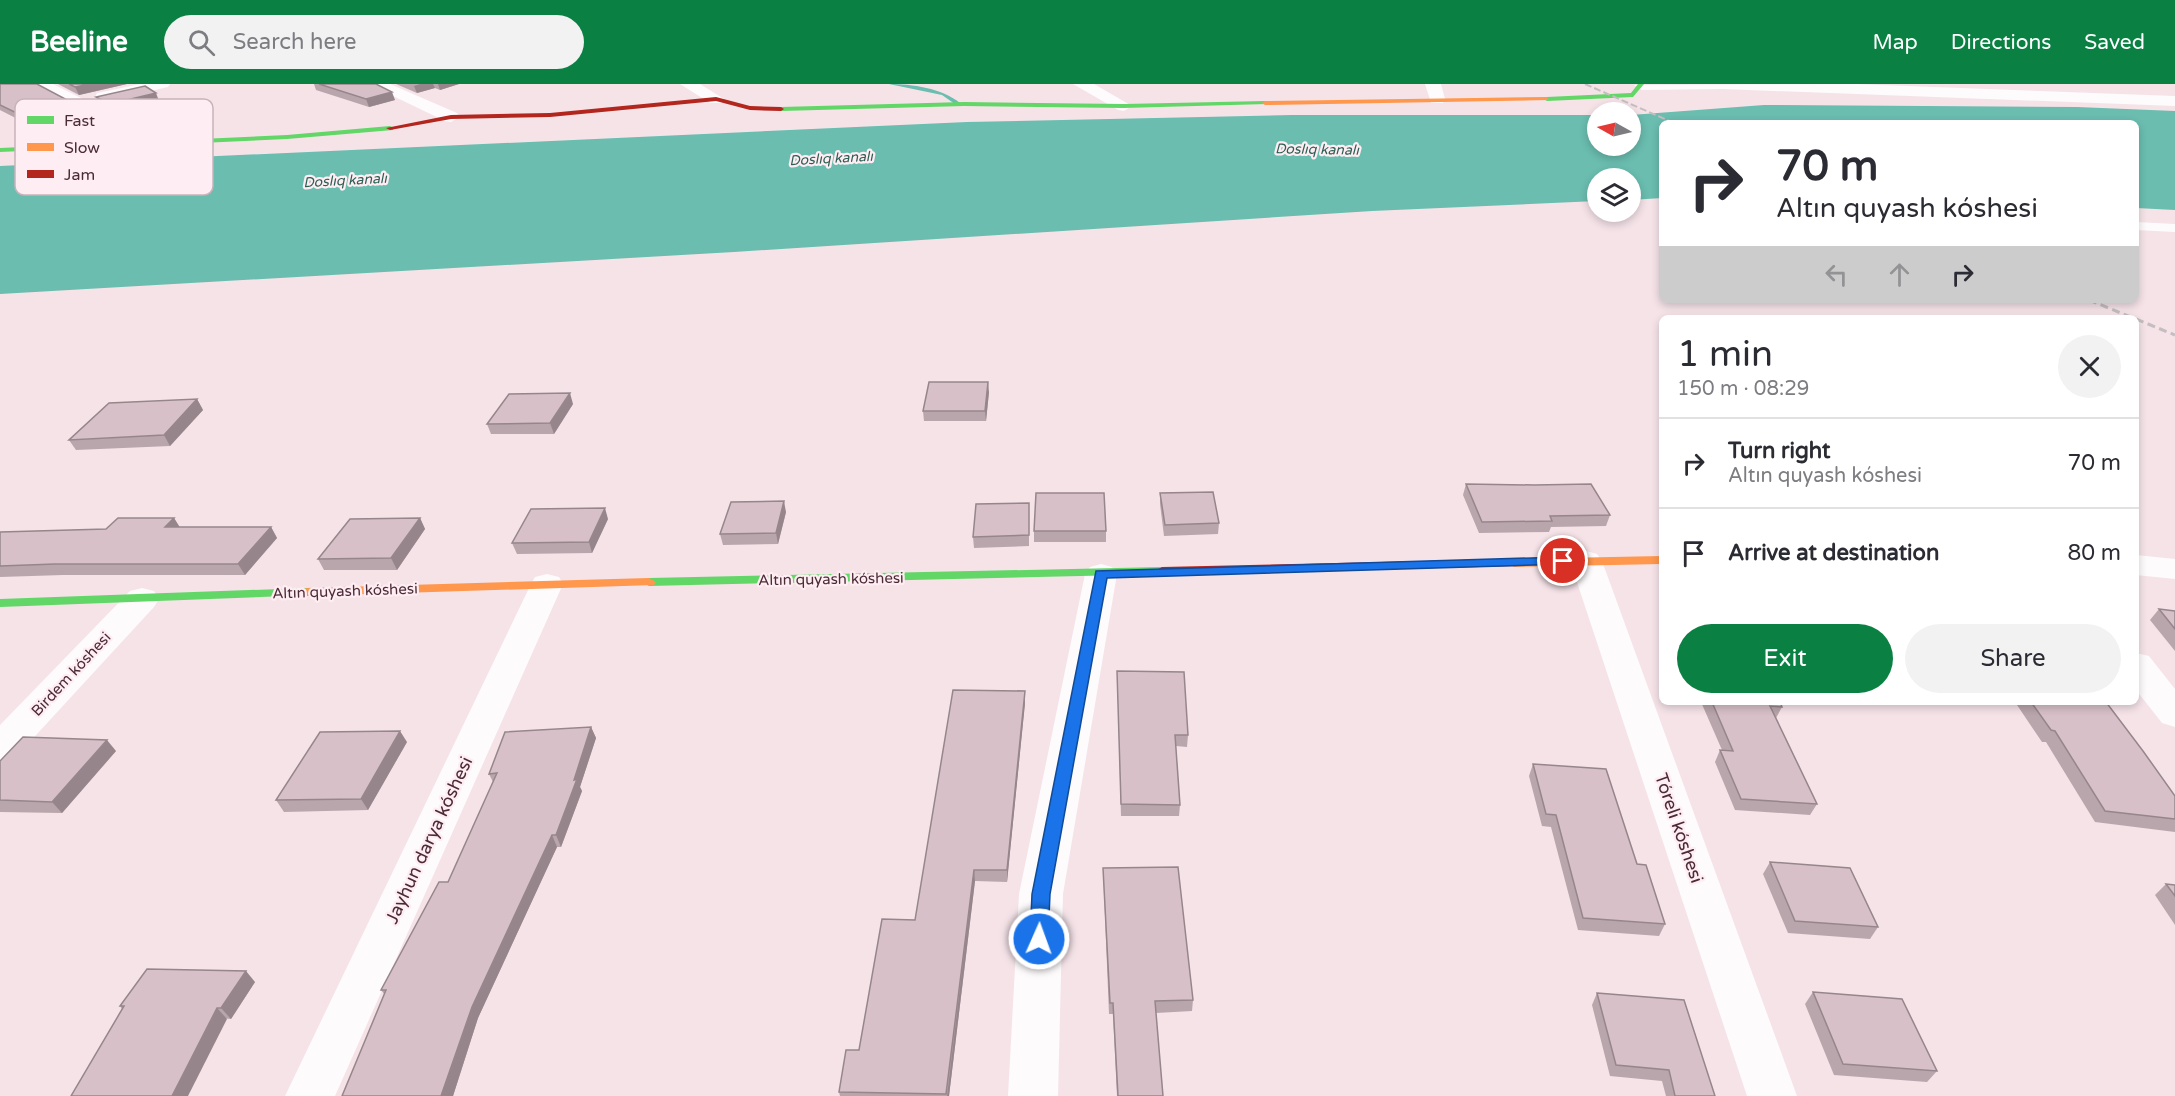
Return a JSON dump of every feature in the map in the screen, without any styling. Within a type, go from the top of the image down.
[{"type":"street","points":[[40,84],[69,99]]},
{"type":"street","points":[[95,99],[162,84]]},
{"type":"street","points":[[376,84],[451,117]]},
{"type":"street","points":[[688,84],[716,99],[750,108],[964,104],[1124,106],[1435,92],[1590,99],[1633,95],[1642,84],[1723,84],[2175,101]]},
{"type":"street","points":[[1081,84],[1124,106]]},
{"type":"street","points":[[213,141],[412,126],[451,117],[550,115],[716,99]]},
{"type":"street","points":[[0,150],[15,150]]},
{"type":"street","name":"Altın quyash kóshesi","points":[[0,603],[547,584],[1101,574],[1659,560]]},
{"type":"street","name":"Tóreli kóshesi","points":[[1586,561],[1772,1096]]},
{"type":"street","points":[[2139,565],[2175,569]]},
{"type":"street","points":[[1033,1096],[1041,894],[1101,574]]},
{"type":"street","name":"Jayhun darya kóshesi","points":[[310,1096],[547,584]]},
{"type":"street","name":"Birdem kóshesi","points":[[0,749],[142,599]]},
{"type":"street","points":[[2139,669],[2175,714]]},
{"type":"lane","points":[[2139,225],[2175,228]]},
{"type":"water","name":"Doslıq kanalı","points":[[1764,105],[2077,107],[2175,111],[2175,210],[2139,208],[2139,120],[1659,120],[1659,198],[1641,199],[1641,168],[1587,168],[1587,201],[1372,211],[734,252],[0,294],[0,166],[15,165],[15,195],[213,195],[213,156],[967,122],[1292,115],[1587,115],[1587,156],[1641,156],[1641,114]]},
{"type":"building","points":[[0,84],[37,84],[65,99],[15,99],[15,112],[0,105]]},
{"type":"building","points":[[69,84],[90,84],[75,87]]},
{"type":"building","points":[[319,84],[376,84],[392,92],[366,99]]},
{"type":"building","points":[[145,86],[156,93],[131,99],[96,97]]},
{"type":"building","points":[[929,382],[988,382],[985,411],[923,411]]},
{"type":"building","points":[[570,393],[550,423],[487,424],[509,394]]},
{"type":"building","points":[[197,399],[164,435],[69,440],[109,403]]},
{"type":"building","points":[[1466,484],[1591,484],[1610,515],[1550,516],[1552,521],[1482,522]]},
{"type":"building","points":[[1213,492],[1219,523],[1165,525],[1160,493]]},
{"type":"building","points":[[1036,493],[1104,493],[1106,531],[1034,531]]},
{"type":"building","points":[[784,501],[776,533],[720,534],[731,502]]},
{"type":"building","points":[[1029,503],[1029,535],[973,537],[976,504]]},
{"type":"building","points":[[605,508],[589,542],[512,543],[531,509]]},
{"type":"building","points":[[118,518],[174,518],[165,527],[271,527],[238,564],[0,566],[0,532],[106,529]]},
{"type":"building","points":[[420,518],[391,558],[318,559],[350,519]]},
{"type":"building","points":[[2159,609],[2175,611],[2175,629]]},
{"type":"building","points":[[1117,671],[1184,672],[1188,735],[1175,735],[1180,805],[1121,804]]},
{"type":"building","points":[[953,690],[1025,691],[1007,870],[974,870],[946,1094],[839,1092],[846,1050],[859,1050],[882,919],[915,920]]},
{"type":"building","points":[[1713,705],[1781,705],[1782,707],[1770,706],[1817,804],[1741,799],[1720,750],[1733,751]]},
{"type":"building","points":[[2033,705],[2108,705],[2175,796],[2175,819],[2105,811],[2055,731],[2051,730]]},
{"type":"building","points":[[591,727],[574,780],[577,779],[556,835],[552,835],[472,1007],[441,1096],[342,1096],[386,990],[381,990],[439,882],[448,882],[497,773],[489,774],[505,732]]},
{"type":"building","points":[[400,731],[361,799],[276,800],[320,732]]},
{"type":"building","points":[[23,737],[107,740],[52,802],[0,800],[0,761]]},
{"type":"building","points":[[1533,764],[1606,769],[1637,864],[1646,865],[1665,924],[1583,918],[1556,815],[1546,814]]},
{"type":"building","points":[[1770,862],[1850,868],[1878,927],[1795,921]]},
{"type":"building","points":[[1178,867],[1193,1000],[1155,1001],[1163,1096],[1118,1096],[1113,1003],[1110,1003],[1103,868]]},
{"type":"building","points":[[2166,884],[2175,885],[2175,896]]},
{"type":"building","points":[[147,969],[246,971],[221,1008],[217,1008],[172,1096],[71,1096],[124,1006],[120,1006]]},
{"type":"building","points":[[1813,992],[1902,999],[1937,1071],[1843,1064]]},
{"type":"building","points":[[1597,993],[1684,1000],[1715,1096],[1675,1096],[1669,1070],[1616,1065]]},
{"type":"waterway","points":[[892,84],[944,94],[957,103]]},
{"type":"railway","points":[[1585,84],[1667,120]]},
{"type":"railway","points":[[2096,303],[2126,315]]},
{"type":"railway","points":[[2139,320],[2175,335]]},
{"type":"traffic: fast","points":[[1547,99],[1633,95],[1641,84]]},
{"type":"traffic: fast","points":[[781,109],[964,104],[1124,106],[1265,103]]},
{"type":"traffic: fast","points":[[213,140],[287,137],[390,128]]},
{"type":"traffic: fast","points":[[0,150],[15,149]]},
{"type":"traffic: fast","points":[[649,582],[1162,571]]},
{"type":"traffic: fast","points":[[0,603],[307,592]]},
{"type":"traffic: slow","points":[[1265,103],[1547,99]]},
{"type":"traffic: slow","points":[[1514,563],[1659,560]]},
{"type":"traffic: slow","points":[[307,592],[649,582]]},
{"type":"traffic: jam","points":[[390,128],[451,117],[550,115],[716,99],[750,108],[781,109]]},
{"type":"traffic: jam","points":[[1162,571],[1514,563]]},
{"type":"route","points":[[1039,939],[1041,894],[1101,574],[1563,561]]}]
